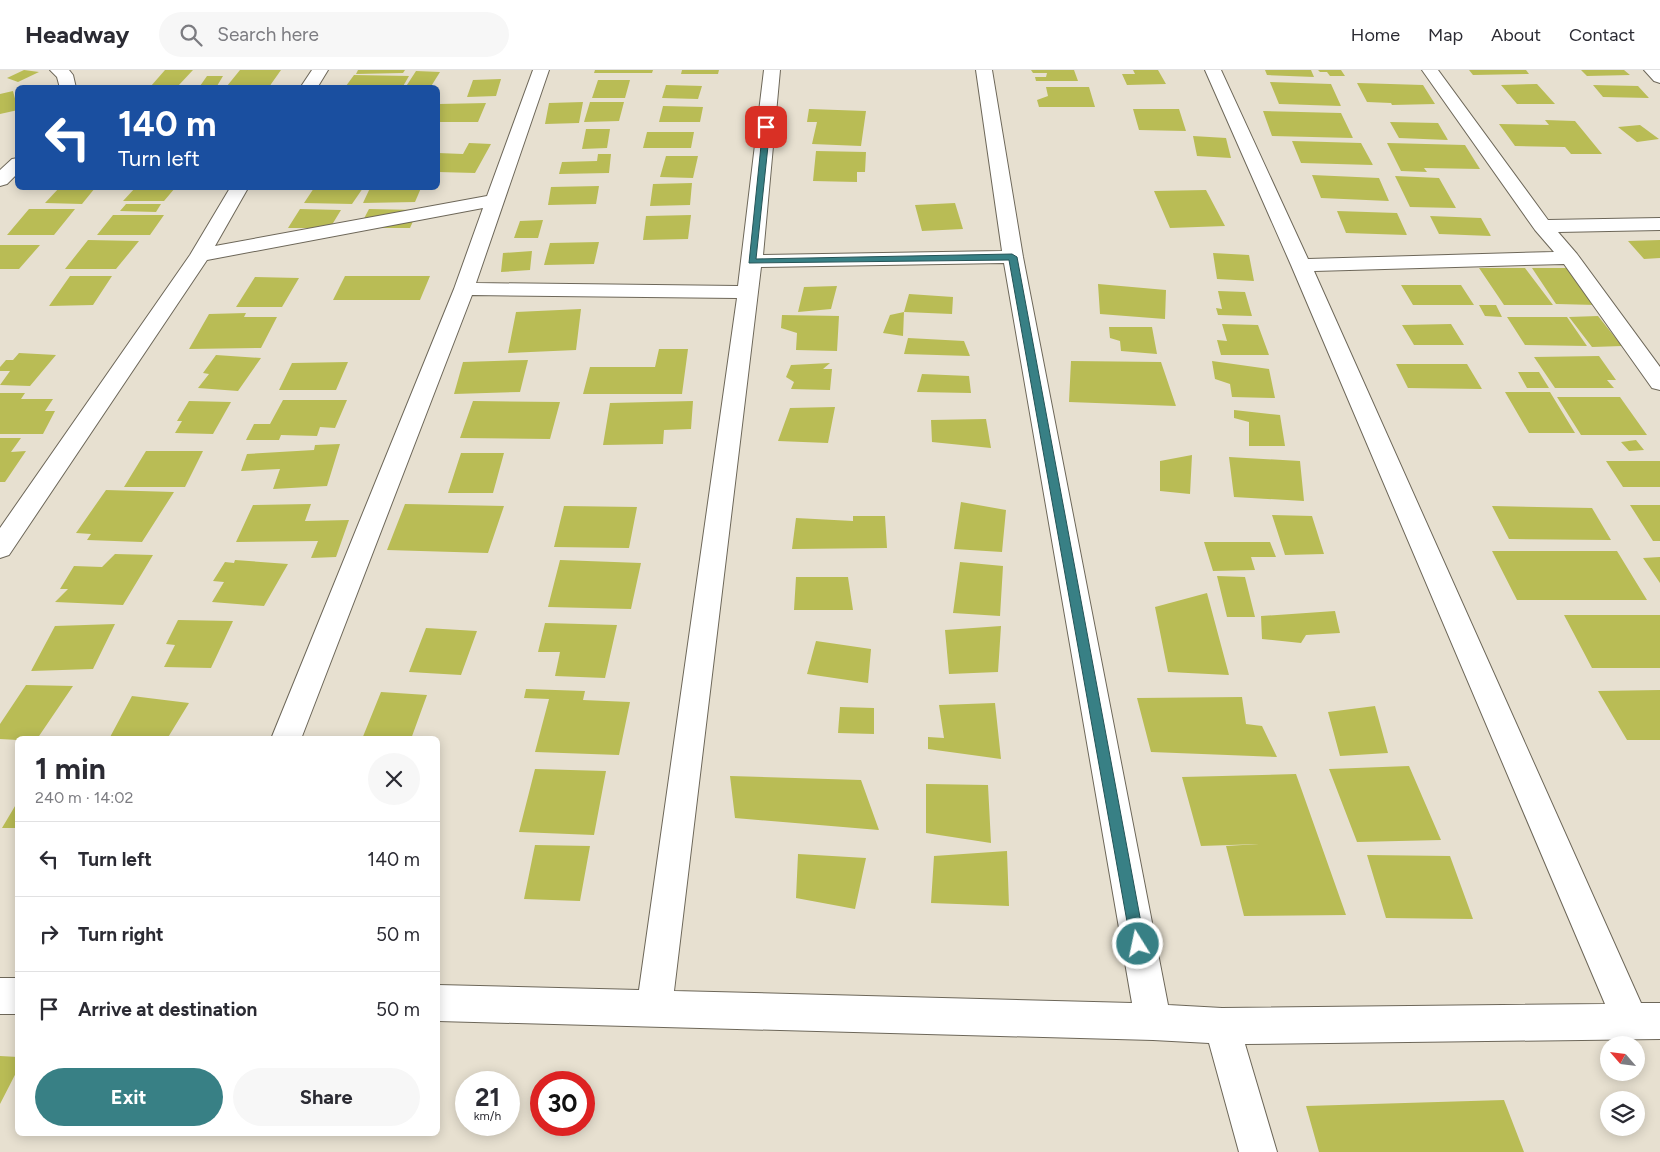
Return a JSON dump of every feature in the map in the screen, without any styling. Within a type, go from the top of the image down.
[{"type":"street","points":[[58,70],[65,76],[67,85]]},
{"type":"street","points":[[310,85],[320,70]]},
{"type":"street","points":[[287,736],[464,289],[541,70]]},
{"type":"street","points":[[654,1009],[752,261],[772,70]]},
{"type":"street","points":[[984,70],[1012,257],[1153,1022]]},
{"type":"street","points":[[440,1003],[1153,1022],[1222,1026],[1645,1020],[1213,70]]},
{"type":"street","points":[[1430,70],[1542,226],[1570,258],[1660,383]]},
{"type":"street","points":[[1652,70],[1660,78]]},
{"type":"street","points":[[0,180],[15,166]]},
{"type":"street","points":[[0,548],[200,255],[237,190]]},
{"type":"street","points":[[200,255],[494,200]]},
{"type":"street","points":[[1542,226],[1660,224]]},
{"type":"street","points":[[752,261],[1012,257]]},
{"type":"street","points":[[1301,265],[1570,258]]},
{"type":"street","points":[[464,289],[748,292]]},
{"type":"street","points":[[0,996],[15,996]]},
{"type":"street","points":[[1222,1026],[1258,1152]]},
{"type":"building","points":[[24,70],[39,72],[18,82],[7,78]]},
{"type":"building","points":[[165,70],[193,70],[179,85],[152,85]]},
{"type":"building","points":[[240,70],[281,70],[270,85],[228,85]]},
{"type":"building","points":[[358,70],[405,70],[403,73],[356,74]]},
{"type":"building","points":[[595,70],[653,70],[652,73],[594,73]]},
{"type":"building","points":[[682,70],[719,70],[718,74],[681,74]]},
{"type":"building","points":[[1031,70],[1074,70],[1078,81],[1036,81],[1035,77],[1046,77],[1047,73],[1033,73]]},
{"type":"building","points":[[1133,70],[1158,70],[1166,84],[1127,85],[1122,74],[1135,74]]},
{"type":"building","points":[[1265,70],[1311,70],[1314,77],[1267,75]]},
{"type":"building","points":[[1318,70],[1341,70],[1345,76],[1330,76],[1327,72],[1320,72]]},
{"type":"building","points":[[1469,70],[1526,70],[1529,74],[1473,75]]},
{"type":"building","points":[[1581,70],[1624,70],[1630,75],[1587,76]]},
{"type":"building","points":[[416,71],[440,72],[432,85],[407,85]]},
{"type":"building","points":[[354,75],[409,76],[404,85],[347,85]]},
{"type":"building","points":[[207,76],[223,76],[218,85],[201,85]]},
{"type":"building","points":[[501,79],[496,96],[467,97],[473,80]]},
{"type":"building","points":[[598,80],[630,80],[625,98],[592,98]]},
{"type":"building","points":[[1270,82],[1331,84],[1341,106],[1279,104]]},
{"type":"building","points":[[1357,83],[1423,85],[1435,104],[1392,105],[1391,103],[1367,102]]},
{"type":"building","points":[[1537,84],[1555,104],[1517,104],[1501,85]]},
{"type":"building","points":[[666,85],[702,86],[698,99],[662,98]]},
{"type":"building","points":[[1593,85],[1638,86],[1649,98],[1603,97]]},
{"type":"building","points":[[1046,87],[1089,87],[1095,107],[1039,107],[1037,100],[1048,96]]},
{"type":"building","points":[[13,91],[15,111],[0,114],[0,94]]},
{"type":"building","points":[[583,102],[579,123],[545,124],[549,103]]},
{"type":"building","points":[[590,102],[624,102],[619,121],[584,122]]},
{"type":"building","points":[[486,103],[478,122],[440,122],[440,104]]},
{"type":"building","points":[[663,106],[703,107],[700,122],[659,122]]},
{"type":"building","points":[[809,109],[866,111],[861,146],[812,144],[817,122],[807,122]]},
{"type":"building","points":[[1133,109],[1179,109],[1186,131],[1139,130]]},
{"type":"building","points":[[1263,111],[1341,113],[1353,138],[1272,136]]},
{"type":"building","points":[[1545,120],[1575,121],[1602,154],[1571,154],[1565,147],[1515,146],[1499,124],[1549,125]]},
{"type":"building","points":[[1390,122],[1438,123],[1448,140],[1399,138]]},
{"type":"building","points":[[1640,125],[1659,139],[1637,142],[1618,127]]},
{"type":"building","points":[[586,129],[610,129],[607,148],[582,149]]},
{"type":"building","points":[[647,132],[694,132],[691,148],[643,148]]},
{"type":"building","points":[[1193,136],[1226,138],[1231,158],[1197,156]]},
{"type":"building","points":[[1292,141],[1361,143],[1373,165],[1301,163]]},
{"type":"building","points":[[469,143],[491,144],[475,173],[440,172],[440,153],[463,154]]},
{"type":"building","points":[[1387,143],[1465,145],[1480,169],[1424,168],[1427,172],[1401,171]]},
{"type":"building","points":[[816,151],[866,152],[865,172],[857,172],[857,182],[813,181]]},
{"type":"building","points":[[598,154],[611,154],[609,173],[559,174],[562,162],[597,161]]},
{"type":"building","points":[[666,156],[698,156],[693,178],[660,177]]},
{"type":"building","points":[[1312,175],[1379,178],[1389,201],[1321,198]]},
{"type":"building","points":[[1395,176],[1439,178],[1456,208],[1410,207]]},
{"type":"building","points":[[692,183],[690,205],[650,206],[653,184]]},
{"type":"building","points":[[599,186],[596,204],[548,205],[551,187]]},
{"type":"building","points":[[57,190],[93,190],[82,204],[45,203]]},
{"type":"building","points":[[133,190],[173,190],[164,201],[123,201]]},
{"type":"building","points":[[313,190],[362,190],[352,204],[304,203]]},
{"type":"building","points":[[369,190],[420,190],[415,202],[363,203]]},
{"type":"building","points":[[1206,190],[1225,226],[1170,228],[1154,191]]},
{"type":"building","points":[[955,203],[963,229],[922,231],[915,205]]},
{"type":"building","points":[[126,204],[161,204],[156,212],[120,211]]},
{"type":"building","points":[[29,209],[75,209],[54,235],[7,235]]},
{"type":"building","points":[[300,209],[341,210],[330,228],[288,228]]},
{"type":"building","points":[[369,209],[418,210],[410,228],[359,228]]},
{"type":"building","points":[[1337,211],[1397,213],[1407,235],[1346,233]]},
{"type":"building","points":[[113,215],[164,215],[150,235],[97,235]]},
{"type":"building","points":[[691,215],[688,239],[643,240],[646,216]]},
{"type":"building","points":[[1430,216],[1481,218],[1491,236],[1439,234]]},
{"type":"building","points":[[543,220],[538,238],[514,238],[520,221]]},
{"type":"building","points":[[88,240],[139,241],[116,269],[65,269]]},
{"type":"building","points":[[1660,240],[1660,258],[1644,259],[1628,241]]},
{"type":"building","points":[[599,242],[594,264],[544,265],[550,243]]},
{"type":"building","points":[[0,245],[40,245],[19,269],[0,269]]},
{"type":"building","points":[[532,251],[530,270],[501,272],[503,253]]},
{"type":"building","points":[[1213,253],[1249,255],[1254,281],[1217,279]]},
{"type":"building","points":[[1479,268],[1525,268],[1553,305],[1504,305]]},
{"type":"building","points":[[1532,268],[1570,268],[1596,305],[1556,304]]},
{"type":"building","points":[[70,276],[112,276],[93,305],[49,306]]},
{"type":"building","points":[[345,276],[430,276],[420,300],[333,300]]},
{"type":"building","points":[[255,277],[299,278],[282,307],[236,307]]},
{"type":"building","points":[[1098,284],[1166,290],[1165,319],[1100,314]]},
{"type":"building","points":[[1401,285],[1461,285],[1474,305],[1413,305]]},
{"type":"building","points":[[837,286],[831,309],[798,312],[804,287]]},
{"type":"building","points":[[1218,291],[1245,292],[1252,316],[1218,315],[1216,308],[1222,309]]},
{"type":"building","points":[[909,294],[953,297],[952,314],[904,312]]},
{"type":"building","points":[[1479,305],[1496,305],[1502,317],[1485,316]]},
{"type":"building","points":[[581,309],[576,350],[508,353],[516,312]]},
{"type":"building","points":[[904,312],[903,336],[883,333],[890,315]]},
{"type":"building","points":[[246,313],[244,317],[277,317],[261,348],[189,349],[209,314]]},
{"type":"building","points":[[782,315],[839,316],[837,351],[796,350],[797,333],[781,328]]},
{"type":"building","points":[[1598,316],[1622,346],[1592,347],[1569,317]]},
{"type":"building","points":[[1507,317],[1567,317],[1587,346],[1525,345]]},
{"type":"building","points":[[1222,324],[1258,325],[1269,355],[1221,355],[1217,340],[1227,341]]},
{"type":"building","points":[[1451,324],[1464,345],[1414,345],[1402,325]]},
{"type":"building","points":[[1109,327],[1152,327],[1157,354],[1121,351],[1120,341],[1110,338]]},
{"type":"building","points":[[908,338],[964,341],[970,356],[904,354]]},
{"type":"building","points":[[659,349],[688,349],[682,394],[583,394],[590,367],[655,367]]},
{"type":"building","points":[[19,353],[56,355],[30,386],[0,385],[10,371],[0,371],[0,367],[6,360],[13,360]]},
{"type":"building","points":[[216,355],[261,358],[238,391],[198,388],[209,374],[203,373]]},
{"type":"building","points":[[1599,356],[1616,380],[1607,380],[1614,388],[1555,388],[1534,357]]},
{"type":"building","points":[[528,360],[520,392],[454,394],[463,362]]},
{"type":"building","points":[[1071,361],[1161,362],[1176,406],[1069,402]]},
{"type":"building","points":[[1212,361],[1269,369],[1275,398],[1232,397],[1230,384],[1215,379]]},
{"type":"building","points":[[348,362],[336,390],[279,390],[292,363]]},
{"type":"building","points":[[830,363],[823,369],[832,369],[830,390],[791,389],[794,382],[786,377],[791,365]]},
{"type":"building","points":[[1396,364],[1467,364],[1482,389],[1408,388]]},
{"type":"building","points":[[1518,372],[1539,372],[1549,388],[1527,388]]},
{"type":"building","points":[[922,374],[969,376],[971,393],[917,392]]},
{"type":"building","points":[[1505,392],[1550,392],[1575,433],[1529,433]]},
{"type":"building","points":[[0,393],[25,393],[21,399],[53,399],[45,411],[55,411],[43,434],[0,434]]},
{"type":"building","points":[[1557,397],[1620,397],[1647,435],[1581,435]]},
{"type":"building","points":[[283,400],[347,400],[335,428],[320,427],[317,436],[281,435],[279,440],[246,440],[254,424],[270,424]]},
{"type":"building","points":[[189,401],[231,402],[213,434],[175,433],[182,421],[177,421]]},
{"type":"building","points":[[473,401],[560,402],[550,439],[460,438]]},
{"type":"building","points":[[693,401],[691,429],[664,430],[663,444],[603,445],[610,403]]},
{"type":"building","points":[[835,407],[828,443],[778,441],[790,408]]},
{"type":"building","points":[[1234,410],[1280,415],[1285,446],[1249,446],[1249,422],[1234,418]]},
{"type":"building","points":[[986,419],[991,448],[932,442],[931,420]]},
{"type":"building","points":[[0,438],[21,438],[11,452],[26,451],[5,482],[0,482]]},
{"type":"building","points":[[1636,440],[1644,450],[1629,451],[1621,442]]},
{"type":"building","points":[[340,444],[327,486],[273,489],[280,469],[241,471],[247,454],[314,450],[315,445]]},
{"type":"building","points":[[146,451],[203,451],[185,487],[124,487]]},
{"type":"building","points":[[461,453],[504,453],[493,493],[448,493]]},
{"type":"building","points":[[1192,455],[1190,494],[1160,491],[1160,461]]},
{"type":"building","points":[[1229,457],[1300,461],[1304,501],[1234,497]]},
{"type":"building","points":[[1606,461],[1660,461],[1660,487],[1623,487]]},
{"type":"building","points":[[106,490],[174,492],[142,542],[87,540],[91,534],[76,533]]},
{"type":"building","points":[[961,502],[1006,510],[1002,552],[954,549]]},
{"type":"building","points":[[311,504],[305,521],[349,520],[336,557],[311,558],[318,541],[236,542],[253,505]]},
{"type":"building","points":[[405,504],[504,506],[488,553],[387,550]]},
{"type":"building","points":[[1630,505],[1660,505],[1660,541],[1653,541]]},
{"type":"building","points":[[564,506],[637,507],[629,548],[554,547]]},
{"type":"building","points":[[1492,506],[1592,508],[1611,540],[1509,539]]},
{"type":"building","points":[[1272,515],[1312,516],[1324,554],[1285,555]]},
{"type":"building","points":[[853,516],[885,516],[887,548],[792,549],[796,518],[853,521]]},
{"type":"building","points":[[1204,542],[1270,542],[1276,557],[1251,557],[1255,570],[1213,571]]},
{"type":"building","points":[[1492,551],[1617,551],[1647,600],[1517,600]]},
{"type":"building","points":[[115,554],[153,555],[123,605],[55,602],[68,589],[60,589],[74,566],[102,567]]},
{"type":"building","points":[[1660,557],[1660,583],[1643,558]]},
{"type":"building","points":[[235,560],[288,564],[264,606],[212,602],[224,582],[213,581],[225,562],[234,563]]},
{"type":"building","points":[[560,560],[641,563],[631,609],[548,607]]},
{"type":"building","points":[[960,562],[1003,566],[1000,616],[953,613]]},
{"type":"building","points":[[1217,576],[1245,577],[1255,617],[1227,617]]},
{"type":"building","points":[[796,577],[848,577],[853,610],[794,610]]},
{"type":"building","points":[[1207,593],[1229,675],[1168,672],[1155,607]]},
{"type":"building","points":[[1335,611],[1340,633],[1306,635],[1301,643],[1262,639],[1261,616]]},
{"type":"building","points":[[1564,615],[1660,615],[1660,668],[1592,668]]},
{"type":"building","points":[[178,620],[233,621],[211,668],[164,667],[175,645],[166,644]]},
{"type":"building","points":[[545,623],[617,625],[605,678],[555,676],[560,652],[538,652]]},
{"type":"building","points":[[115,624],[93,669],[31,671],[55,626]]},
{"type":"building","points":[[1001,626],[998,672],[949,674],[945,630]]},
{"type":"building","points":[[426,628],[477,631],[461,675],[409,672]]},
{"type":"building","points":[[816,641],[871,649],[868,683],[807,674]]},
{"type":"building","points":[[26,685],[73,686],[39,736],[15,736],[15,740],[0,739],[0,724]]},
{"type":"building","points":[[526,689],[585,691],[583,700],[630,702],[619,755],[535,752],[549,699],[524,698]]},
{"type":"building","points":[[1660,690],[1660,740],[1627,740],[1598,691]]},
{"type":"building","points":[[381,692],[427,695],[412,736],[363,736]]},
{"type":"building","points":[[132,696],[189,703],[169,736],[111,736]]},
{"type":"building","points":[[1242,697],[1246,724],[1262,726],[1277,757],[1151,752],[1137,698]]},
{"type":"building","points":[[995,703],[1001,759],[928,749],[928,737],[944,738],[939,705]]},
{"type":"building","points":[[1375,706],[1388,753],[1340,756],[1328,712]]},
{"type":"building","points":[[840,707],[874,708],[874,734],[838,733]]},
{"type":"building","points":[[1409,766],[1441,840],[1357,842],[1329,769]]},
{"type":"building","points":[[535,769],[606,771],[594,835],[519,832]]},
{"type":"building","points":[[1296,774],[1346,915],[1244,916],[1226,846],[1259,844],[1201,846],[1182,777]]},
{"type":"building","points":[[730,776],[861,780],[879,830],[735,818]]},
{"type":"building","points":[[926,784],[988,785],[991,843],[926,833]]},
{"type":"building","points":[[15,806],[15,828],[2,828]]},
{"type":"building","points":[[535,845],[590,846],[580,901],[524,899]]},
{"type":"building","points":[[1007,851],[1009,906],[931,903],[934,856]]},
{"type":"building","points":[[798,854],[866,858],[855,909],[796,898]]},
{"type":"building","points":[[1367,855],[1450,856],[1473,919],[1386,918]]},
{"type":"building","points":[[0,1056],[15,1057],[15,1075],[0,1104]]},
{"type":"building","points":[[1504,1100],[1524,1152],[1319,1152],[1306,1106]]},
{"type":"route","points":[[766,127],[752,261],[1012,257],[1138,944]]}]
